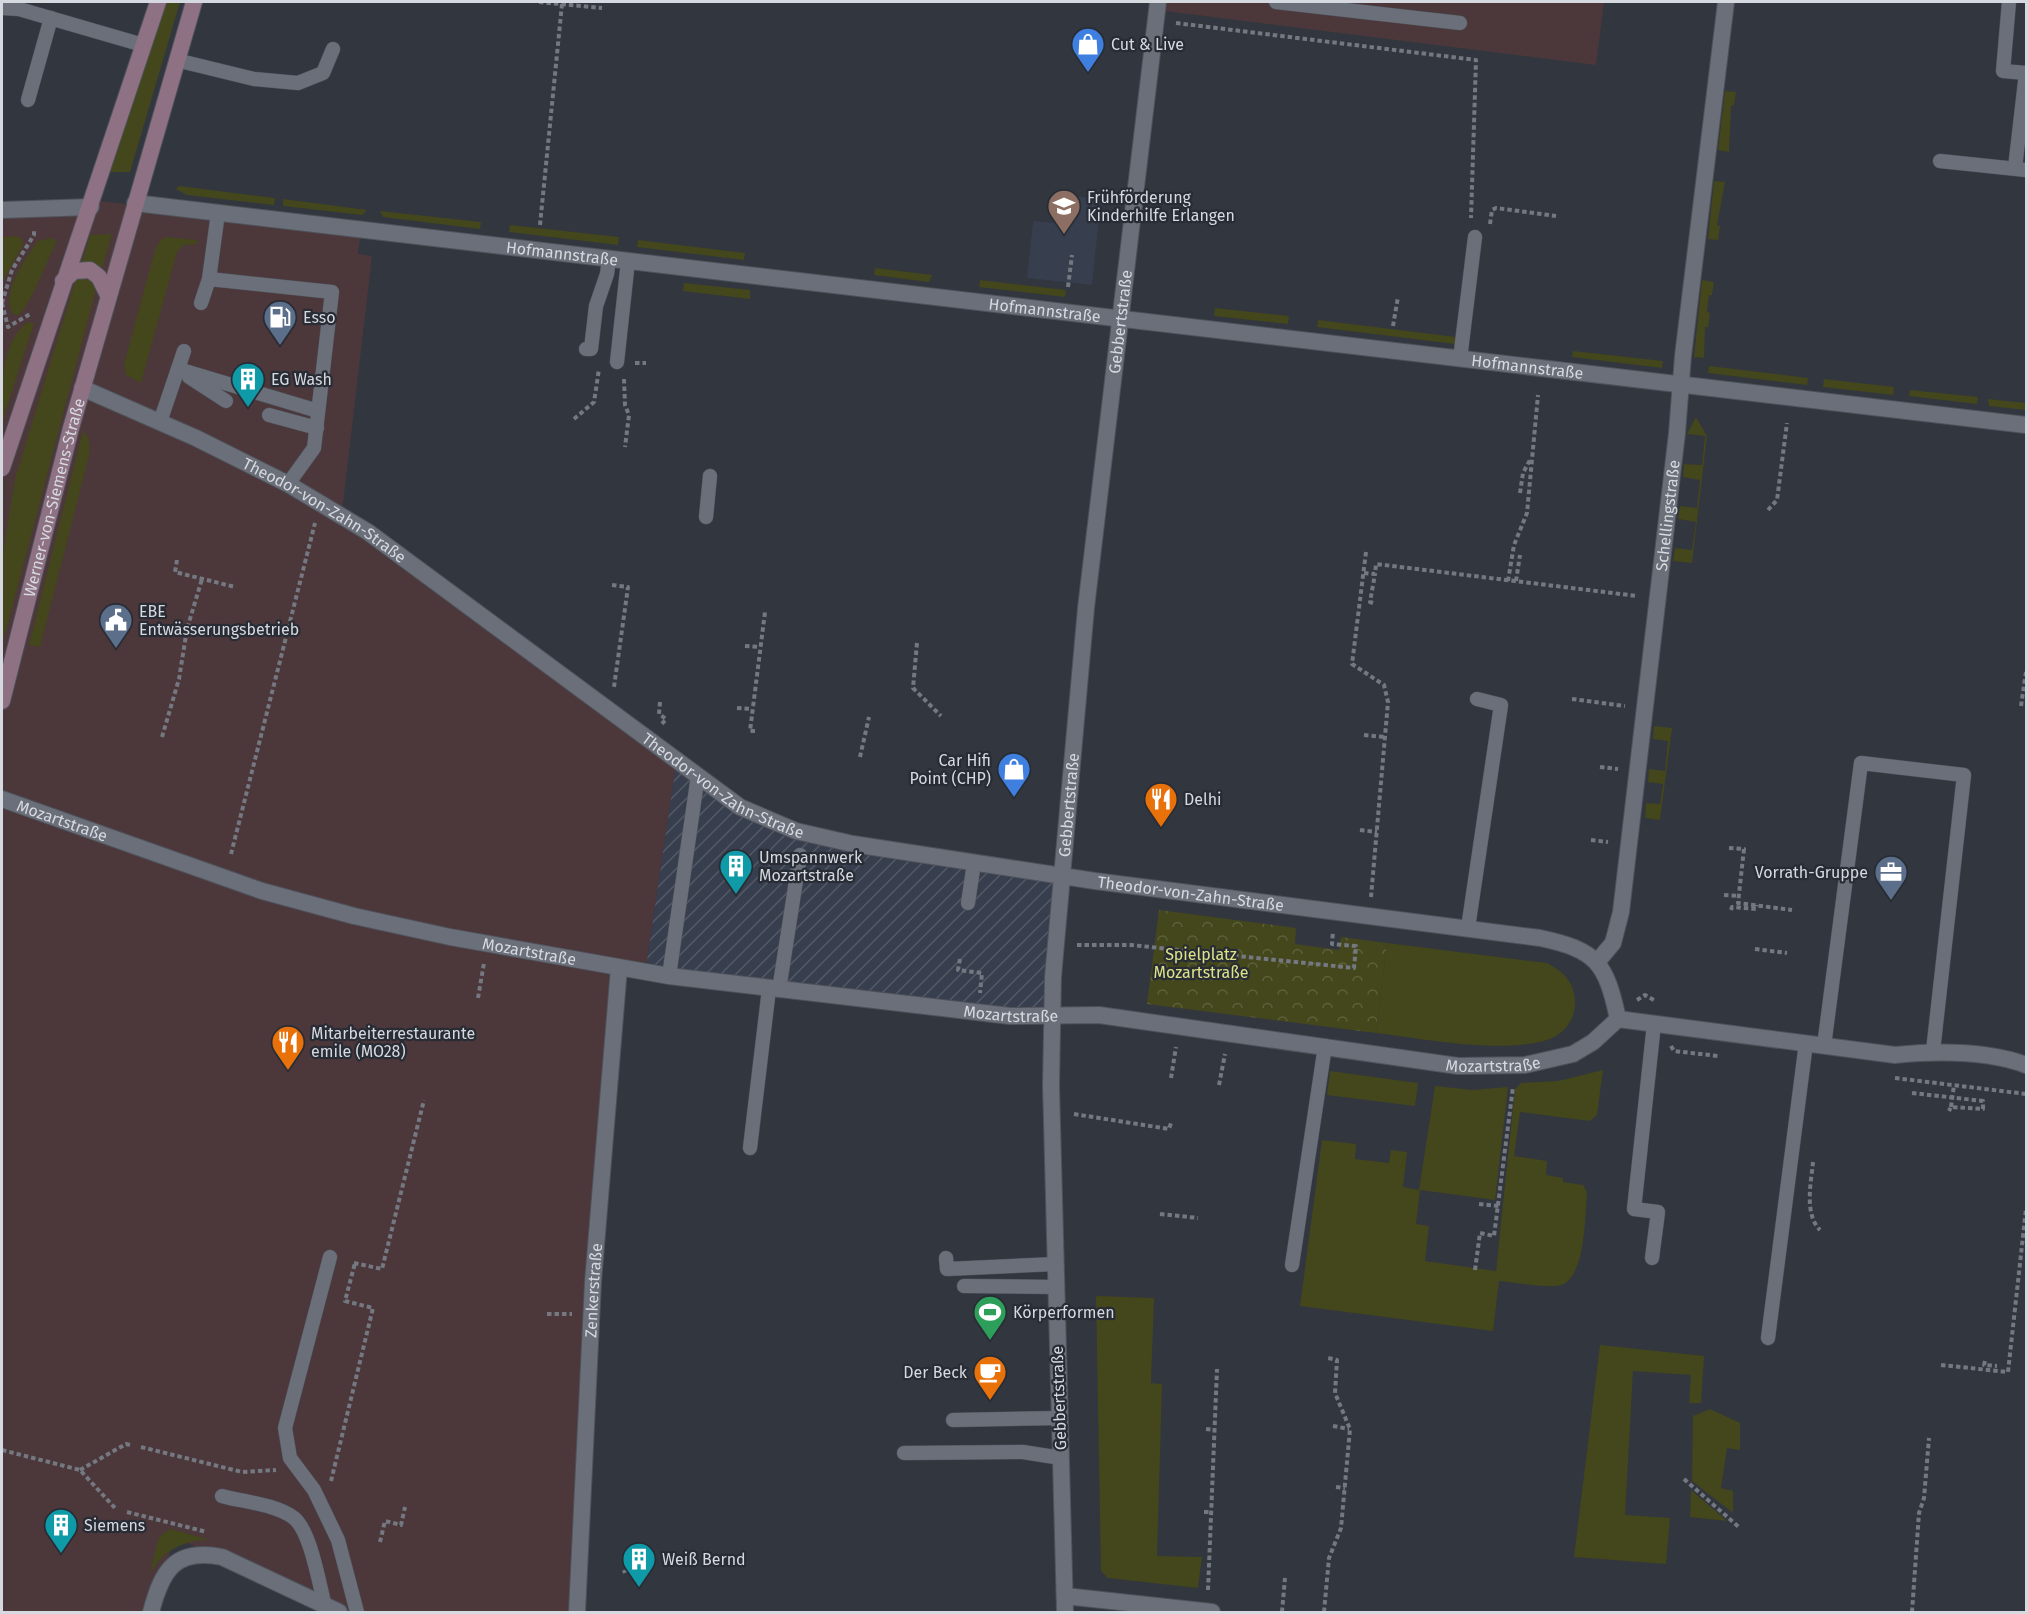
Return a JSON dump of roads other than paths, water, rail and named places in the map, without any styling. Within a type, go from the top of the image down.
[{"type":"main road","points":[[2,468],[158,2]]},
{"type":"main road","name":"Werner-von-Siemens-Straße","points":[[2,700],[82,388],[194,2]]},
{"type":"main road","points":[[63,281],[74,272],[90,270],[99,277],[108,295]]},
{"type":"street","name":"Gebbertstraße","points":[[1065,1604],[1051,1015],[1055,945],[1086,608],[1158,2]]},
{"type":"street","name":"Schellingstraße","points":[[1597,963],[1613,943],[1621,912],[1726,2]]},
{"type":"street","name":"Hofmannstraße","points":[[135,203],[2026,425]]},
{"type":"street","points":[[2,210],[91,207]]},
{"type":"street","name":"Theodor-von-Zahn-Straße","points":[[82,388],[160,422],[288,484],[368,532],[740,807],[796,831],[853,844],[1062,876],[1468,928],[1572,945],[1597,963]]},
{"type":"street","name":"Mozartstraße","points":[[2,799],[262,891],[450,937],[669,976],[1010,1016],[1099,1015],[1458,1066],[1515,1066],[1547,1062],[1574,1054],[1593,1042],[1618,1019]]},
{"type":"street","points":[[1597,963],[1608,980],[1618,1019],[1894,1055],[1933,1051],[2014,1060],[2026,1065]]},
{"type":"street","name":"Zenkerstraße","points":[[577,1612],[593,1282],[619,968]]},
{"type":"street","points":[[151,1612],[158,1586],[164,1575],[176,1562],[191,1555],[222,1557],[332,1609]]},
{"type":"street","points":[[1065,1604],[1212,1612]]},
{"type":"lane","points":[[1276,2],[1347,6],[1460,23]]},
{"type":"lane","points":[[1940,161],[2021,169],[2026,73],[2003,71],[2009,2]]},
{"type":"lane","points":[[2,8],[19,9],[143,45]]},
{"type":"lane","points":[[28,100],[51,18]]},
{"type":"lane","points":[[176,60],[254,79],[298,83],[323,73],[333,50]]},
{"type":"lane","points":[[201,303],[208,279],[218,213]]},
{"type":"lane","points":[[1460,359],[1482,235]]},
{"type":"lane","points":[[586,349],[591,349],[596,306],[607,274],[609,259]]},
{"type":"lane","points":[[616,362],[628,261]]},
{"type":"lane","points":[[208,279],[332,292],[314,448],[288,484]]},
{"type":"lane","points":[[160,422],[184,351]]},
{"type":"lane","points":[[178,369],[318,411]]},
{"type":"lane","points":[[178,369],[226,401]]},
{"type":"lane","points":[[269,415],[316,428]]},
{"type":"lane","points":[[706,517],[710,476]]},
{"type":"lane","points":[[1468,928],[1501,705],[1478,699]]},
{"type":"lane","points":[[1824,1046],[1861,763],[1964,776],[1933,1051]]},
{"type":"lane","points":[[669,976],[698,776]]},
{"type":"lane","points":[[750,1148],[774,989],[800,855]]},
{"type":"lane","points":[[968,903],[974,863]]},
{"type":"lane","points":[[1652,1257],[1658,1212],[1634,1209],[1654,1024]]},
{"type":"lane","points":[[1768,1338],[1806,1043]]},
{"type":"lane","points":[[1292,1265],[1325,1046]]},
{"type":"lane","points":[[330,1257],[285,1428],[286,1449],[294,1467],[314,1490],[338,1540],[357,1612]]},
{"type":"lane","points":[[946,1258],[947,1269],[1056,1264]]},
{"type":"lane","points":[[964,1286],[1056,1287]]},
{"type":"lane","points":[[953,1420],[1059,1418]]},
{"type":"lane","points":[[904,1453],[1023,1452],[1061,1458]]},
{"type":"lane","points":[[222,1496],[281,1511],[294,1518],[303,1529],[332,1609]]},
{"type":"place","name":"Cut & Live","points":[[1088,73]]},
{"type":"place","name":"Frühförderung Kinderhilfe Erlangen","points":[[1064,235]]},
{"type":"place","name":"Esso","points":[[280,346]]},
{"type":"place","name":"EG Wash","points":[[248,408]]},
{"type":"place","name":"EBE Entwässerungsbetrieb","points":[[116,649]]},
{"type":"place","name":"Car Hifi Point (CHP)","points":[[1014,798]]},
{"type":"place","name":"Delhi","points":[[1161,828]]},
{"type":"place","name":"Umspannwerk Mozartstraße","points":[[736,895]]},
{"type":"place","name":"Vorrath-Gruppe","points":[[1891,901]]},
{"type":"place","name":"Mitarbeiterrestaurante emile (MO28)","points":[[288,1071]]},
{"type":"place","name":"Körperformen","points":[[990,1341]]},
{"type":"place","name":"Der Beck","points":[[990,1401]]},
{"type":"place","name":"Siemens","points":[[61,1554]]},
{"type":"place","name":"Weiß Bernd","points":[[639,1588]]},
{"type":"park label","name":"Spielplatz Mozartstraße","points":[[1201,963]]}]
